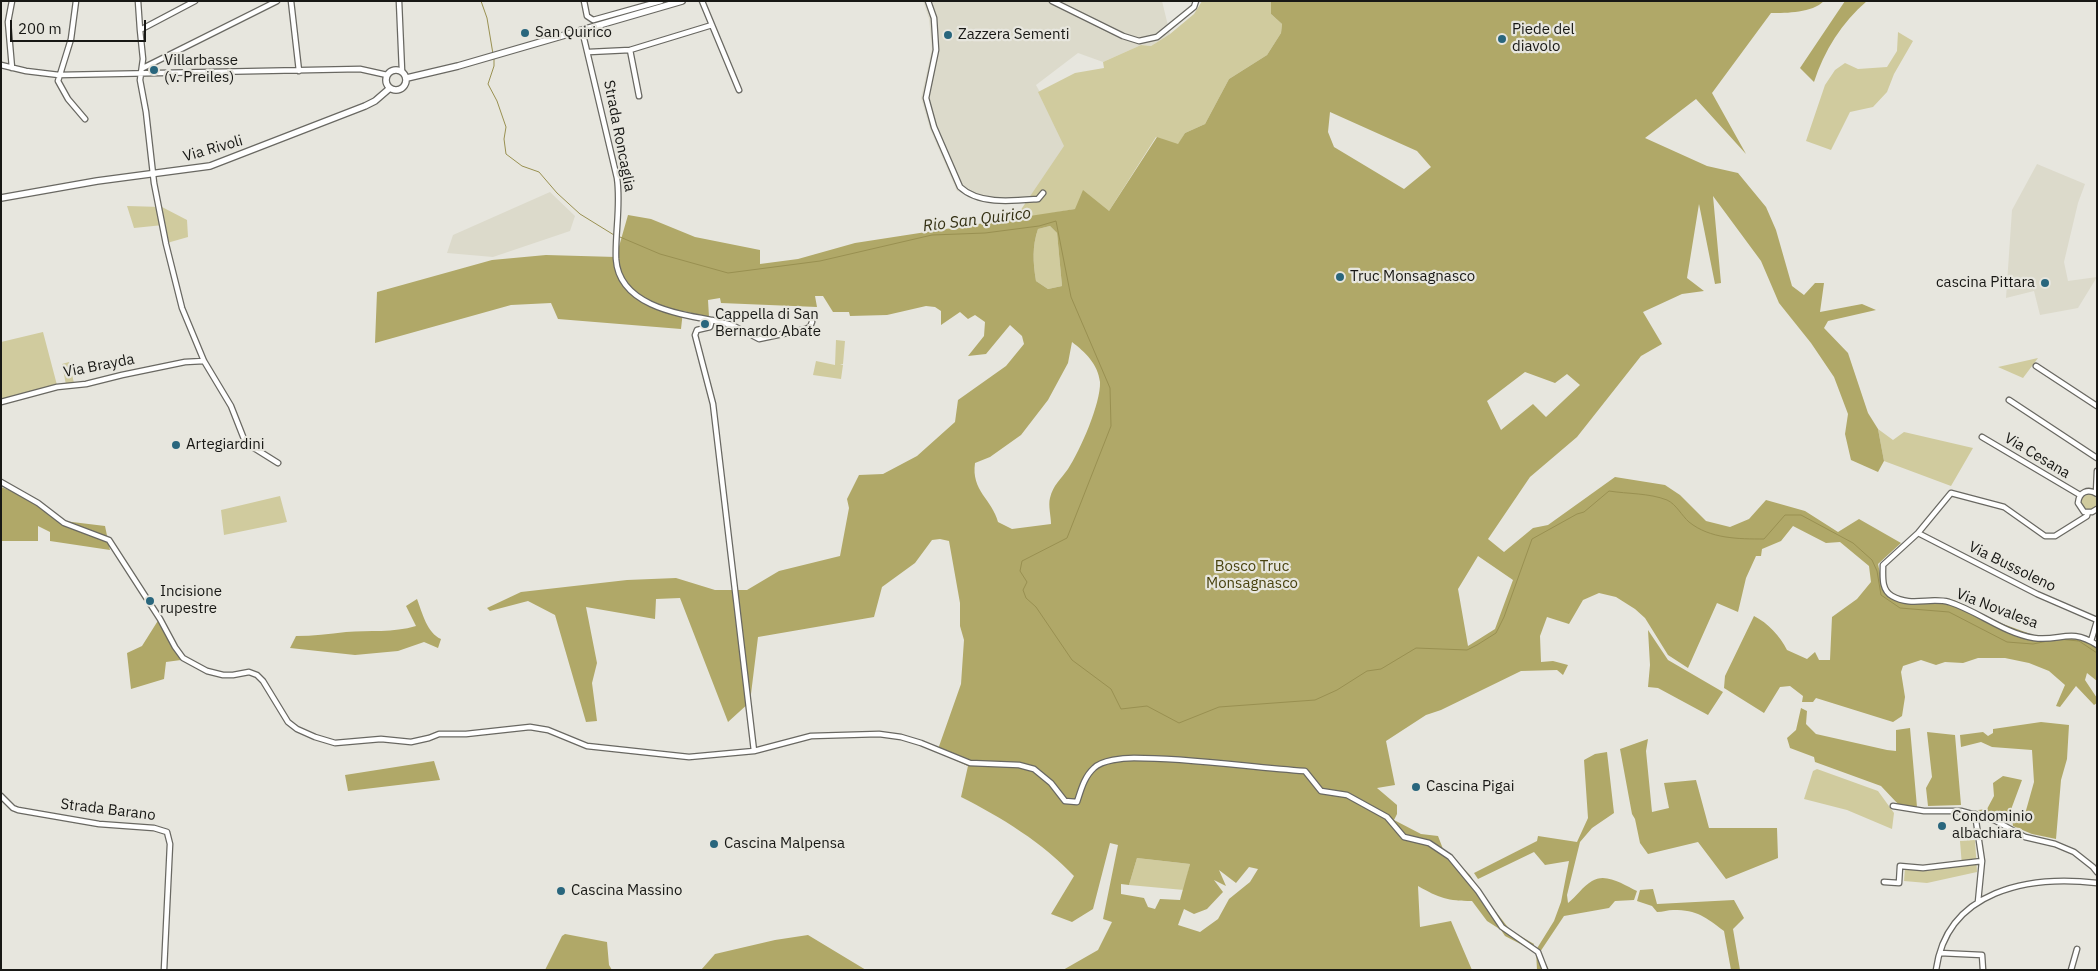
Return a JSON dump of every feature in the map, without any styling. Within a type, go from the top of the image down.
[{"type":"street","points":[[12,1],[8,22],[12,68]]},
{"type":"street","points":[[76,1],[71,39],[58,82],[68,100],[85,119]]},
{"type":"street","points":[[138,1],[142,68],[140,80],[146,112],[153,174],[165,239],[182,308],[204,361],[231,406],[244,439],[254,448],[278,463]]},
{"type":"street","points":[[142,68],[277,1]]},
{"type":"street","points":[[291,1],[299,71]]},
{"type":"street","points":[[398,1],[402,71],[407,78]]},
{"type":"street","points":[[584,1],[587,16],[593,20],[661,1]]},
{"type":"street","name":"Via Rivoli","points":[[1,198],[87,183],[187,170],[219,163],[365,106],[375,101],[390,88],[401,89],[405,86],[407,78],[487,58],[682,1]]},
{"type":"street","points":[[702,1],[739,90]]},
{"type":"street","points":[[928,1],[934,18],[936,50],[926,98],[934,127],[960,187],[968,194],[1005,201],[1038,199],[1044,193]]},
{"type":"street","points":[[1052,1],[1123,36],[1139,41],[1157,37],[1194,6],[1196,1]]},
{"type":"street","points":[[140,30],[193,2]]},
{"type":"street","points":[[1,20],[8,22]]},
{"type":"street","points":[[589,52],[630,50],[712,25]]},
{"type":"street","name":"Strada Roncaglia","points":[[582,30],[589,52],[617,178],[619,201],[616,257],[620,273],[629,288],[658,308],[732,325],[754,337],[764,339],[806,329],[810,327],[812,322]]},
{"type":"street","points":[[630,50],[639,96]]},
{"type":"street","points":[[1,65],[59,75],[360,69],[387,75]]},
{"type":"street","points":[[390,88],[386,81],[387,75],[392,70],[402,71]]},
{"type":"street","points":[[712,320],[710,327],[697,330],[695,335],[713,404],[716,443],[754,751]]},
{"type":"street","name":"Via Brayda","points":[[1,402],[57,387],[86,384],[122,374],[185,362],[204,361]]},
{"type":"street","points":[[2036,366],[2097,406]]},
{"type":"street","points":[[2009,400],[2097,458]]},
{"type":"street","name":"Via Cesana","points":[[1982,437],[2080,496]]},
{"type":"street","points":[[2088,512],[2079,506],[2080,496],[2086,491],[2096,494],[2097,471]]},
{"type":"street","points":[[1,482],[38,503],[64,524],[108,540],[160,619],[183,658],[206,671],[223,675],[233,676],[250,672],[257,675],[263,681],[288,722],[297,729],[315,737],[335,743],[370,739],[411,742],[420,741],[439,734],[466,734],[530,727],[548,730],[587,746],[690,756],[754,751],[811,736],[880,734],[901,737],[970,763],[1019,765],[1034,769],[1051,782],[1065,801],[1077,802],[1084,781],[1095,767],[1116,760],[1132,758],[1171,760],[1305,771],[1321,791],[1347,794],[1387,817],[1404,837],[1429,843],[1450,857],[1478,891],[1502,927],[1538,952],[1545,970]]},
{"type":"street","points":[[1918,533],[1951,493],[2004,507],[2046,536],[2055,536],[2087,516],[2088,512],[2097,509]]},
{"type":"street","name":"Via Novalesa","points":[[1918,533],[1883,565],[1883,583],[1891,596],[1919,603],[1935,600],[1949,602],[1990,622],[2032,638],[2074,635],[2097,645]]},
{"type":"street","name":"Via Bussoleno","points":[[1918,533],[2037,594],[2097,621]]},
{"type":"street","points":[[2091,641],[2097,621]]},
{"type":"street","name":"Strada Barano","points":[[1,796],[13,808],[18,810],[99,824],[154,828],[167,832],[170,844],[164,970]]},
{"type":"street","points":[[1893,806],[1924,811],[1961,811],[1994,820],[2025,836],[2055,844],[2074,852],[2097,872]]},
{"type":"street","points":[[1975,814],[1982,861],[1978,902]]},
{"type":"street","points":[[1884,882],[1899,882],[1900,866],[1923,868],[1982,861]]},
{"type":"street","points":[[1936,970],[1946,934],[1954,923],[1978,902],[1995,893],[2020,886],[2079,881],[2097,883]]},
{"type":"street","points":[[2071,970],[2077,950]]},
{"type":"street","points":[[1940,953],[1982,955],[1983,970]]},
{"type":"shaded area","points":[[923,1],[1162,1],[1170,34],[1151,46],[1141,45],[1103,62],[1078,53],[1036,85],[1069,145],[1047,197],[999,200],[957,191],[930,129],[921,98],[932,49],[929,19]]},
{"type":"shaded area","points":[[1202,1],[1271,1],[1271,14],[1282,24],[1281,33],[1267,55],[1229,79],[1205,124],[1185,133],[1178,145],[1156,137],[1109,211],[1075,209],[1014,220],[1064,146],[1038,92],[1075,73],[1104,68],[1103,62],[1141,45],[1151,46],[1170,34],[1194,14]]},
{"type":"shaded area","points":[[1898,32],[1913,41],[1894,74],[1887,92],[1873,107],[1850,112],[1831,150],[1806,141],[1825,85],[1835,70],[1845,63],[1858,69],[1887,67],[1897,51]]},
{"type":"shaded area","points":[[2037,164],[2085,184],[2078,203],[2064,262],[2068,281],[2097,277],[2078,308],[2040,315],[2034,291],[2006,298],[2012,210]]},
{"type":"shaded area","points":[[550,192],[575,216],[570,231],[493,257],[447,253],[453,235]]},
{"type":"shaded area","points":[[127,206],[162,207],[187,220],[188,237],[167,243],[163,225],[134,228]]},
{"type":"shaded area","points":[[1050,226],[1057,233],[1062,286],[1048,289],[1036,281],[1034,255],[1038,229]]},
{"type":"shaded area","points":[[43,332],[57,385],[1,399],[1,342]]},
{"type":"shaded area","points":[[836,340],[845,341],[843,364],[840,365],[843,365],[841,379],[813,375],[816,361],[835,365]]},
{"type":"shaded area","points":[[2038,358],[2023,378],[1998,367]]},
{"type":"shaded area","points":[[69,362],[74,383],[66,385],[62,364]]},
{"type":"shaded area","points":[[1878,429],[1893,440],[1904,432],[1973,448],[1951,486],[1884,461]]},
{"type":"shaded area","points":[[2086,494],[2092,494],[2097,499],[2095,508],[2086,510],[2081,505],[2081,499]]},
{"type":"shaded area","points":[[280,496],[287,522],[224,535],[221,510]]},
{"type":"shaded area","points":[[1817,769],[1878,791],[1894,813],[1892,829],[1847,810],[1804,799],[1813,771]]},
{"type":"shaded area","points":[[1975,840],[1977,872],[1927,883],[1904,881],[1905,868],[1926,871],[1962,866],[1960,841]]},
{"type":"shaded area","points":[[1137,858],[1190,864],[1184,890],[1129,885]]},
{"type":"green space","name":"Bosco Truc Monsagnasco","points":[[1271,1],[1824,1],[1806,10],[1771,13],[1712,93],[1746,154],[1696,99],[1645,138],[1707,166],[1738,173],[1766,207],[1776,230],[1792,286],[1804,295],[1815,283],[1824,283],[1820,312],[1862,304],[1876,310],[1828,321],[1824,328],[1848,353],[1868,413],[1878,429],[1884,461],[1878,472],[1851,460],[1845,434],[1848,414],[1834,377],[1811,343],[1779,303],[1761,261],[1713,196],[1721,283],[1715,284],[1699,204],[1687,278],[1704,291],[1682,294],[1643,312],[1662,344],[1641,356],[1577,437],[1530,477],[1488,539],[1504,552],[1533,528],[1548,525],[1615,477],[1665,485],[1680,495],[1706,521],[1730,527],[1749,519],[1766,500],[1805,511],[1838,532],[1859,519],[1901,543],[1878,564],[1884,592],[1906,600],[1918,601],[1934,597],[1954,600],[2003,624],[2039,637],[2075,634],[2087,637],[2097,643],[2097,681],[2087,673],[2085,680],[2097,698],[2097,703],[2094,705],[2076,686],[2060,707],[2056,706],[2065,685],[2049,671],[2029,663],[2005,658],[1978,658],[1963,663],[1945,662],[1936,665],[1921,660],[1903,666],[1901,672],[1905,697],[1902,716],[1893,722],[1816,698],[1813,702],[1802,702],[1803,696],[1790,686],[1780,687],[1764,713],[1724,688],[1725,676],[1754,616],[1773,630],[1787,650],[1807,659],[1815,652],[1819,660],[1830,660],[1832,617],[1857,599],[1871,582],[1869,566],[1840,542],[1826,543],[1793,526],[1781,541],[1762,549],[1761,556],[1756,556],[1746,578],[1738,612],[1717,603],[1688,668],[1668,655],[1645,618],[1635,609],[1616,597],[1599,593],[1583,600],[1569,624],[1547,617],[1540,636],[1541,662],[1553,661],[1568,665],[1563,675],[1557,670],[1521,671],[1441,710],[1426,715],[1386,741],[1395,785],[1377,788],[1397,805],[1397,814],[1394,820],[1421,834],[1438,836],[1443,849],[1470,875],[1479,890],[1510,930],[1534,944],[1532,950],[1505,936],[1501,930],[1487,921],[1472,901],[1444,898],[1418,886],[1420,927],[1451,921],[1472,970],[1063,970],[1098,950],[1112,922],[1103,919],[1118,845],[1110,843],[1093,909],[1072,922],[1051,914],[1074,876],[1049,853],[1021,832],[961,797],[968,766],[937,752],[961,684],[964,640],[960,626],[960,603],[949,541],[932,540],[915,563],[882,587],[874,617],[758,637],[750,702],[728,722],[680,598],[656,599],[655,619],[586,607],[597,663],[592,683],[597,721],[586,722],[555,615],[528,601],[490,611],[487,608],[521,592],[627,580],[676,578],[715,590],[747,590],[779,571],[840,556],[849,508],[847,499],[859,475],[883,474],[917,456],[955,422],[958,400],[1006,366],[1024,344],[1022,336],[1010,325],[986,354],[968,356],[984,336],[985,322],[975,315],[968,319],[960,312],[941,325],[941,311],[935,307],[926,306],[887,315],[850,316],[849,312],[833,312],[823,296],[815,296],[817,307],[721,303],[720,298],[708,300],[709,317],[683,311],[681,329],[558,319],[551,303],[511,305],[375,343],[377,292],[492,260],[546,255],[616,257],[628,215],[651,219],[695,237],[760,250],[760,264],[798,259],[855,243],[1075,209],[1083,190],[1109,211],[1157,137],[1178,144],[1185,133],[1205,124],[1229,79],[1267,55],[1281,33],[1282,24],[1271,14]],"holes":[[[1330,112],[1417,151],[1431,167],[1404,189],[1334,147],[1328,132]],[[1050,226],[1057,233],[1062,286],[1048,289],[1036,281],[1034,267],[1035,242],[1038,229]],[[1072,342],[1082,350],[1097,370],[1100,382],[1097,402],[1084,439],[1073,461],[1051,493],[1049,504],[1051,524],[1012,529],[998,522],[976,481],[975,463],[990,457],[1021,435],[1048,400],[1068,363]],[[1525,372],[1555,383],[1567,374],[1580,385],[1546,417],[1533,404],[1501,430],[1487,401]],[[1478,556],[1513,580],[1495,629],[1468,646],[1458,589]],[[1137,858],[1190,864],[1180,900],[1160,899],[1155,909],[1148,907],[1144,898],[1121,894],[1121,884],[1129,885]],[[1249,867],[1258,869],[1250,882],[1229,899],[1218,919],[1200,932],[1178,925],[1184,909],[1194,914],[1207,909],[1223,892],[1214,880],[1226,886],[1219,870],[1236,883]]]},
{"type":"green space","points":[[1845,1],[1867,1],[1850,18],[1835,38],[1823,59],[1814,82],[1800,68]]},
{"type":"green space","points":[[1,487],[20,494],[64,521],[105,526],[110,550],[50,541],[50,532],[38,526],[38,541],[1,541]]},
{"type":"green space","points":[[417,599],[423,616],[432,632],[441,639],[438,648],[424,642],[398,651],[355,655],[290,648],[296,636],[390,630],[416,626],[406,606]]},
{"type":"green space","points":[[159,619],[181,660],[166,662],[164,679],[131,689],[127,653],[142,646]]},
{"type":"green space","points":[[1648,630],[1668,660],[1723,692],[1708,715],[1658,688],[1648,687],[1650,665]]},
{"type":"green space","points":[[1801,708],[1807,711],[1806,724],[1816,734],[1887,750],[1896,751],[1896,730],[1910,728],[1917,807],[1898,804],[1881,786],[1815,762],[1814,757],[1790,748],[1787,738],[1796,730]]},
{"type":"green space","points":[[2041,722],[2069,725],[2067,759],[2061,780],[2056,839],[2032,834],[2013,826],[2012,816],[2025,814],[2034,782],[2032,750],[1992,747],[1981,742],[1961,747],[1960,735],[1983,732],[1988,736],[1993,733],[1993,729]]},
{"type":"green space","points":[[1927,732],[1955,735],[1961,805],[1928,806],[1926,788],[1932,777]]},
{"type":"green space","points":[[1648,739],[1646,751],[1652,812],[1669,808],[1664,783],[1696,780],[1709,828],[1777,828],[1778,858],[1726,879],[1698,842],[1648,854],[1640,843],[1635,819],[1632,814],[1620,749]]},
{"type":"green space","points":[[1607,752],[1614,813],[1592,828],[1580,842],[1567,895],[1568,903],[1592,881],[1597,879],[1615,880],[1637,891],[1634,900],[1615,901],[1609,908],[1564,916],[1540,952],[1549,970],[1537,970],[1536,950],[1554,921],[1561,902],[1569,861],[1545,865],[1534,852],[1478,879],[1474,873],[1537,841],[1538,836],[1577,842],[1588,818],[1584,760],[1595,754]]},
{"type":"green space","points":[[434,761],[440,780],[348,791],[345,775]]},
{"type":"green space","points":[[2003,776],[2022,780],[2006,823],[1978,810],[1987,809],[1994,796],[1993,783]]},
{"type":"green space","points":[[1653,889],[1657,904],[1734,900],[1744,918],[1733,929],[1740,970],[1731,970],[1724,931],[1712,922],[1701,915],[1689,911],[1657,912],[1652,906],[1637,901],[1640,890]]},
{"type":"green space","points":[[565,934],[607,942],[609,965],[612,970],[545,970],[562,936]]},
{"type":"green space","points":[[808,935],[866,970],[701,970],[715,954],[775,940]]},
{"type":"waterway","name":"Rio San Quirico","points":[[481,1],[487,18],[493,54]]},
{"type":"waterway","name":"Rio San Quirico","points":[[494,58],[494,66],[488,84],[497,101],[506,127],[504,139],[506,154],[522,166],[539,172],[557,193],[580,214],[614,235]]},
{"type":"waterway","name":"Rio San Quirico","points":[[620,237],[660,254],[728,273],[820,261],[932,235],[985,233],[1039,226],[1056,221],[1071,297],[1110,388],[1111,426],[1067,538],[1022,561],[1020,571],[1027,582],[1023,590],[1026,598],[1036,607],[1072,660],[1111,689],[1121,709],[1147,706],[1179,723],[1219,707],[1315,700],[1337,690],[1367,671],[1381,669],[1416,648],[1467,650],[1496,633],[1504,617],[1532,539],[1584,512],[1609,491],[1646,495],[1667,500],[1697,528],[1725,537],[1764,539],[1785,515],[1801,515],[1853,543],[1872,560],[1877,571],[1881,595],[1900,608],[1949,612],[2007,642],[2033,644],[2058,639],[2079,641],[2097,653]]},
{"type":"place","name":"San Quirico","points":[[525,33]]},
{"type":"place","name":"Zazzera Sementi","points":[[948,35]]},
{"type":"place","name":"Piede del diavolo","points":[[1502,39]]},
{"type":"place","name":"Villarbasse (v. Preiles)","points":[[154,70]]},
{"type":"place","name":"Truc Monsagnasco","points":[[1340,277]]},
{"type":"place","name":"cascina Pittara","points":[[2045,283]]},
{"type":"place","name":"Cappella di San Bernardo Abate","points":[[705,324]]},
{"type":"place","name":"Artegiardini","points":[[176,445]]},
{"type":"place","name":"Incisione rupestre","points":[[150,601]]},
{"type":"place","name":"Cascina Pigai","points":[[1416,787]]},
{"type":"place","name":"Condominio albachiara","points":[[1942,826]]},
{"type":"place","name":"Cascina Malpensa","points":[[714,844]]},
{"type":"place","name":"Cascina Massino","points":[[561,891]]}]
